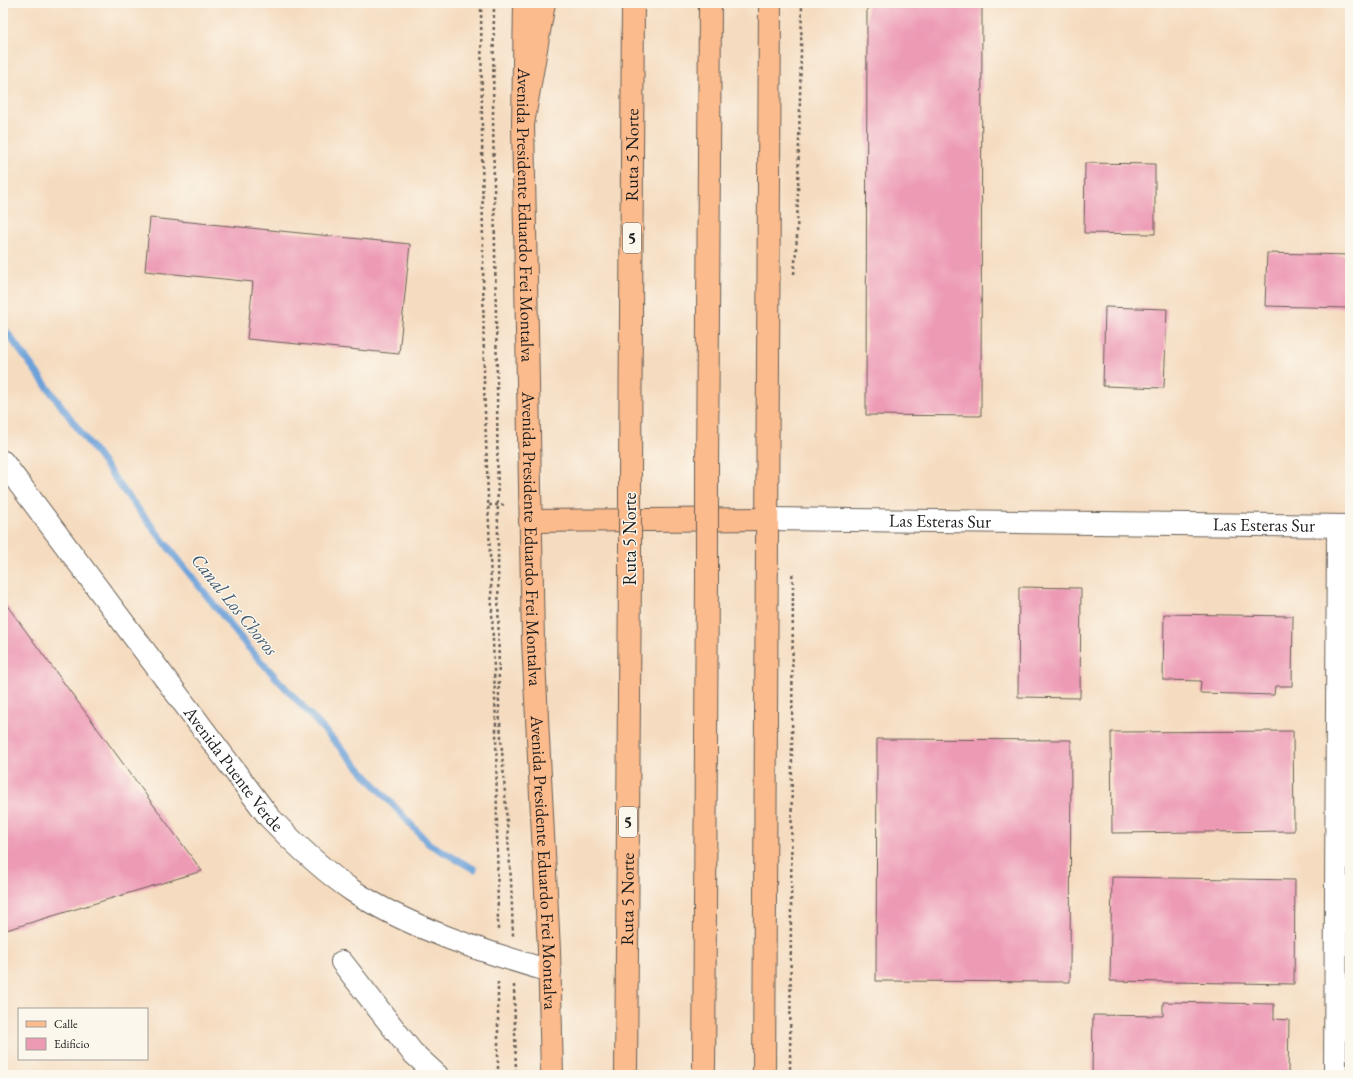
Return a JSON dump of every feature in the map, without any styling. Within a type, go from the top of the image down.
[{"type":"main road","name":"Avenida Presidente Eduardo Frei Montalva","points":[[525,3],[523,124],[530,522],[536,718],[550,971],[552,1075]]},
{"type":"main road","points":[[523,124],[544,3]]},
{"type":"main road","name":"Ruta 5 Norte","points":[[626,1075],[633,3]]},
{"type":"main road","points":[[704,1075],[710,3]]},
{"type":"main road","points":[[764,1075],[770,3]]},
{"type":"main road","name":"Las Esteras Sur","points":[[530,522],[766,519]]},
{"type":"street","name":"Avenida Puente Verde","points":[[3,462],[264,811],[289,838],[338,880],[370,901],[396,915],[506,958],[550,971]]},
{"type":"street","name":"Las Esteras Sur","points":[[766,519],[1344,526]]},
{"type":"street","points":[[1335,1075],[1344,526]]},
{"type":"street","points":[[342,962],[412,1052],[437,1075]]},
{"type":"path","points":[[481,3],[484,383],[506,958],[516,1075]]},
{"type":"path","points":[[494,3],[493,117],[498,383],[499,708],[511,880],[498,1075]]},
{"type":"building","points":[[867,3],[982,3],[981,416],[866,415]]},
{"type":"building","points":[[1085,163],[1155,164],[1155,234],[1084,233]]},
{"type":"building","points":[[150,218],[410,244],[399,354],[247,339],[253,282],[145,271]]},
{"type":"building","points":[[1267,253],[1350,255],[1349,308],[1265,306]]},
{"type":"building","points":[[1105,307],[1167,309],[1164,388],[1103,386]]},
{"type":"building","points":[[1019,587],[1081,588],[1080,698],[1018,697]]},
{"type":"building","points":[[3,600],[202,871],[3,931]]},
{"type":"building","points":[[1164,614],[1293,616],[1292,686],[1275,686],[1274,695],[1200,693],[1201,681],[1163,680]]},
{"type":"building","points":[[1293,731],[1294,831],[1112,833],[1111,732]]},
{"type":"building","points":[[877,739],[1071,740],[1070,982],[876,981]]},
{"type":"building","points":[[1112,877],[1295,880],[1294,984],[1110,981]]},
{"type":"building","points":[[1163,1002],[1274,1004],[1274,1019],[1289,1020],[1288,1075],[1092,1075],[1093,1015],[1163,1016]]},
{"type":"waterway","name":"Canal Los Choros","points":[[3,327],[130,499],[247,646],[429,844],[474,869]]}]
